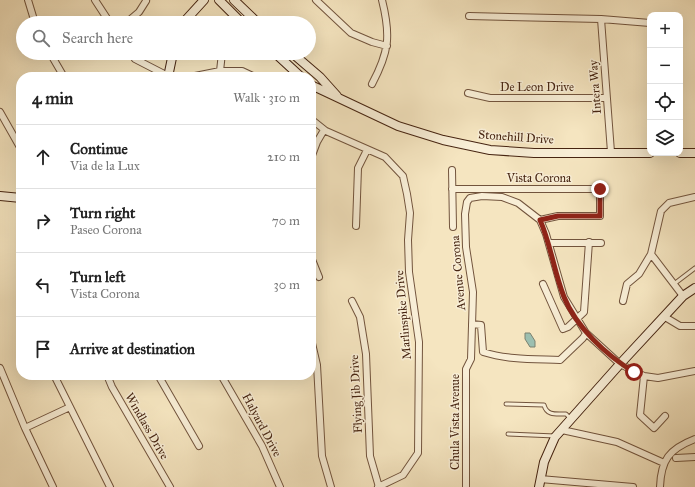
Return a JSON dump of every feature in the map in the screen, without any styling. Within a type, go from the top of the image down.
[{"type":"main road","points":[[188,16],[198,0]]},
{"type":"main road","points":[[189,16],[204,0]]},
{"type":"main road","points":[[218,0],[235,16]]},
{"type":"main road","points":[[234,0],[251,16]]},
{"type":"main road","points":[[169,72],[171,60]]},
{"type":"main road","points":[[282,60],[295,72]]},
{"type":"main road","name":"Stonehill Drive","points":[[300,60],[313,72]]},
{"type":"main road","name":"Stonehill Drive","points":[[316,74],[340,100]]},
{"type":"main road","name":"Stonehill Drive","points":[[316,88],[398,126],[442,140],[490,150],[534,153],[647,153]]},
{"type":"main road","points":[[683,153],[695,153]]},
{"type":"main road","points":[[0,196],[16,198]]},
{"type":"main road","points":[[539,483],[547,455],[559,433],[683,296],[695,288]]},
{"type":"street","points":[[28,0],[33,16]]},
{"type":"street","points":[[95,0],[105,16]]},
{"type":"street","points":[[316,0],[351,33],[372,42],[387,46]]},
{"type":"street","points":[[372,84],[384,61],[387,46],[388,25],[382,0]]},
{"type":"street","points":[[134,16],[139,12],[146,1]]},
{"type":"street","points":[[469,16],[601,19],[647,23]]},
{"type":"street","name":"Intera Way","points":[[601,19],[611,152]]},
{"type":"street","points":[[54,60],[61,72]]},
{"type":"street","points":[[136,60],[160,72]]},
{"type":"street","points":[[221,60],[220,71],[244,72]]},
{"type":"street","name":"De Leon Drive","points":[[468,93],[490,98],[607,98]]},
{"type":"street","points":[[0,112],[16,140]]},
{"type":"street","points":[[316,123],[324,130],[367,150],[358,168],[356,226]]},
{"type":"street","points":[[316,145],[324,130]]},
{"type":"street","name":"Marlinspike Drive","points":[[367,150],[385,157],[403,176],[410,213],[408,240],[409,272],[419,342],[418,453],[403,475],[378,487]]},
{"type":"street","points":[[452,170],[453,227]]},
{"type":"street","name":"Vista Corona","points":[[452,189],[600,189],[600,216],[558,216],[540,220]]},
{"type":"street","points":[[482,189],[482,196],[502,197],[518,203],[540,220],[549,243],[564,298],[586,333],[620,364],[644,376],[665,377],[695,371]]},
{"type":"street","name":"Avenue Corona","points":[[472,359],[473,292],[466,246],[465,214],[467,202],[470,198],[482,196]]},
{"type":"street","points":[[623,301],[627,284],[639,274],[651,254],[661,211],[669,203],[695,197]]},
{"type":"street","points":[[543,284],[557,320],[563,329],[568,327],[584,312],[589,242]]},
{"type":"street","points":[[549,243],[601,242]]},
{"type":"street","points":[[651,254],[683,296]]},
{"type":"street","points":[[316,271],[318,276]]},
{"type":"street","name":"Flying Jib Drive","points":[[352,301],[360,317],[366,354],[370,456],[378,487]]},
{"type":"street","points":[[665,317],[680,326],[695,326]]},
{"type":"street","points":[[472,324],[481,325],[483,352],[497,357],[560,360],[583,338],[586,333]]},
{"type":"street","name":"Chula Vista Avenue","points":[[466,487],[466,369],[472,359]]},
{"type":"street","points":[[316,360],[322,456],[331,487]]},
{"type":"street","points":[[0,368],[25,428],[53,487]]},
{"type":"street","points":[[644,376],[640,415],[654,428],[665,416]]},
{"type":"street","points":[[56,380],[110,487]]},
{"type":"street","name":"Windlass Drive","points":[[109,380],[170,487]]},
{"type":"street","points":[[161,380],[199,446]]},
{"type":"street","name":"Halyard Drive","points":[[224,380],[262,446],[280,487]]},
{"type":"street","points":[[25,428],[70,407]]},
{"type":"street","points":[[559,433],[617,442],[664,463]]},
{"type":"street","points":[[660,487],[660,473],[664,463],[676,448],[695,439]]},
{"type":"street","points":[[676,458],[695,457]]},
{"type":"street","points":[[539,483],[633,487]]},
{"type":"lane","points":[[674,284],[695,268]]},
{"type":"lane","points":[[506,404],[544,405],[545,410],[551,414],[566,414],[572,419]]},
{"type":"lane","points":[[508,434],[559,433]]},
{"type":"shaded area","points":[[525,333],[530,333],[535,341],[535,347],[530,347],[525,339]]},
{"type":"route","points":[[600,189],[600,216],[558,216],[540,220],[546,234],[564,298],[586,333],[620,364],[634,372]]}]
